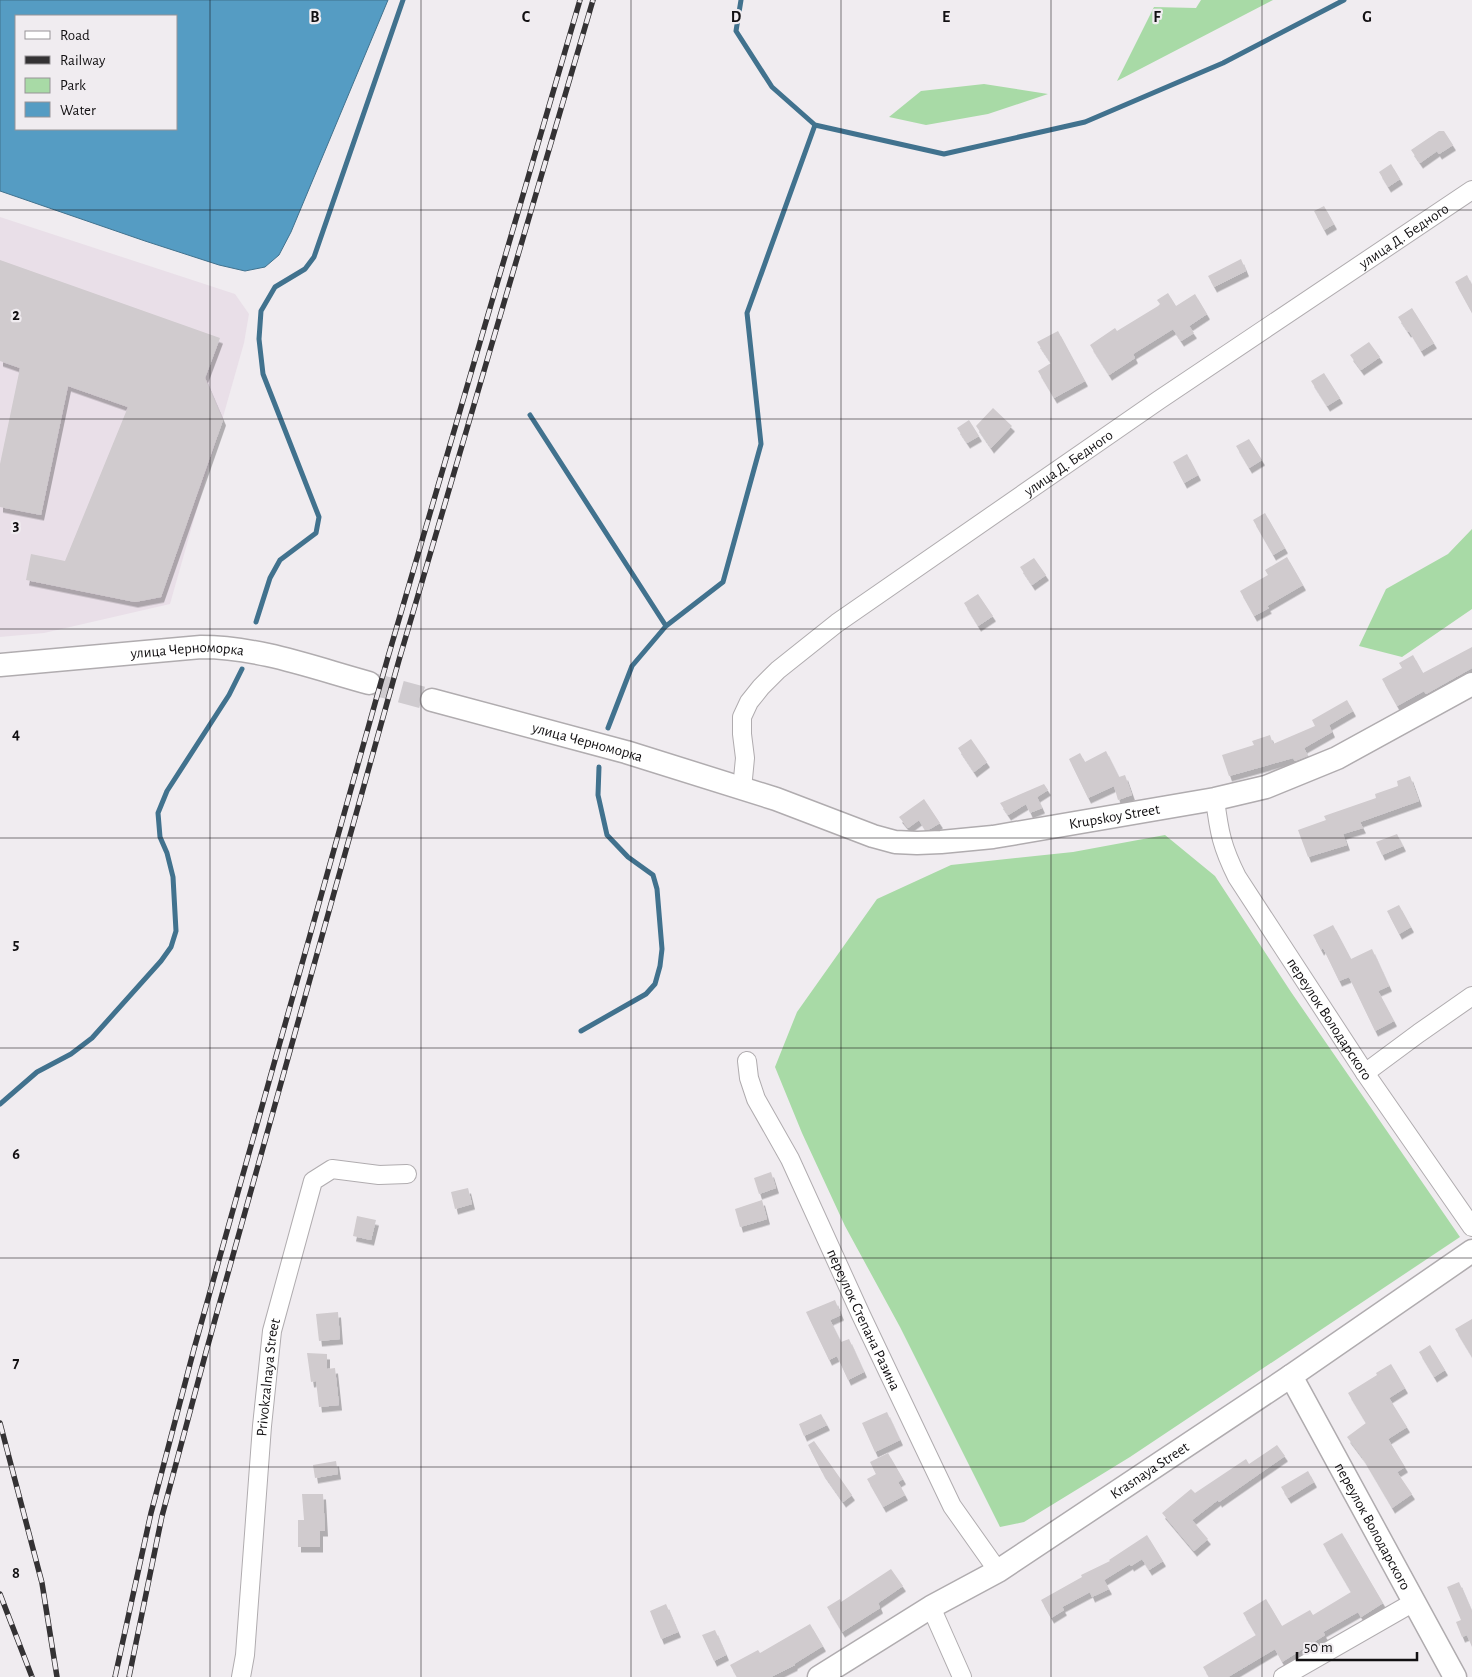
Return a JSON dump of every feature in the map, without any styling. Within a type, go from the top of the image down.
[{"type":"street","name":"улица Д. Бедного","points":[[742,789],[745,758],[742,717],[755,694],[778,670],[837,622],[1158,400],[1472,190]]},
{"type":"street","name":"улица Черноморка","points":[[0,665],[201,647],[224,647],[277,657],[369,683]]},
{"type":"street","name":"Krupskoy Street","points":[[742,789],[801,808],[873,836],[895,842],[941,842],[993,837],[1215,799],[1266,788],[1329,762],[1472,684]]},
{"type":"street","name":"улица Черноморка","points":[[432,700],[626,752],[742,789]]},
{"type":"street","name":"переулок Володарского","points":[[1215,799],[1219,833],[1225,853],[1237,877],[1365,1073],[1472,1227]]},
{"type":"street","points":[[1365,1073],[1418,1033],[1472,996]]},
{"type":"street","name":"переулок Степана Разина","points":[[747,1061],[749,1078],[756,1099],[790,1159],[861,1315],[952,1506],[998,1571]]},
{"type":"street","name":"Privokzalnaya Street","points":[[241,1677],[245,1655],[262,1426],[272,1331],[313,1181],[332,1169],[379,1175],[407,1174]]},
{"type":"street","name":"Krasnaya Street","points":[[819,1677],[931,1606],[998,1571],[1290,1376],[1472,1251]]},
{"type":"street","name":"переулок Володарского","points":[[1290,1376],[1456,1677]]},
{"type":"street","points":[[1283,1677],[1414,1602]]},
{"type":"street","points":[[931,1606],[962,1677]]},
{"type":"shaded area","points":[[0,217],[235,294],[249,314],[244,343],[170,604],[44,633],[0,637]]},
{"type":"green space","points":[[1201,0],[1273,0],[1117,81],[1154,7],[1196,8]]},
{"type":"green space","points":[[984,84],[1048,94],[988,114],[926,125],[889,117],[921,91]]},
{"type":"green space","points":[[1472,529],[1472,609],[1402,657],[1359,646],[1386,589],[1448,554]]},
{"type":"green space","points":[[1165,835],[1215,876],[1291,992],[1460,1237],[1130,1457],[1024,1522],[1000,1527],[900,1327],[845,1226],[802,1133],[775,1067],[797,1012],[877,899],[951,865],[1073,852]]},
{"type":"water","points":[[0,0],[388,0],[291,232],[279,255],[265,267],[245,271],[219,265],[0,191]]},
{"type":"building","points":[[1439,131],[1444,131],[1453,145],[1439,154],[1437,151],[1420,163],[1411,150]]},
{"type":"building","points":[[1391,164],[1400,179],[1388,187],[1379,172]]},
{"type":"building","points":[[1324,206],[1334,224],[1324,230],[1314,211]]},
{"type":"building","points":[[1241,259],[1246,271],[1214,287],[1208,276]]},
{"type":"building","points":[[0,260],[220,338],[205,378],[223,420],[161,597],[135,602],[26,580],[31,554],[65,561],[128,407],[68,386],[41,515],[0,507],[0,464],[20,368],[0,361]]},
{"type":"building","points":[[1467,275],[1472,285],[1472,313],[1455,282]]},
{"type":"building","points":[[1168,293],[1176,306],[1195,294],[1207,314],[1189,326],[1194,333],[1181,341],[1173,329],[1133,354],[1135,358],[1109,375],[1090,345],[1115,328],[1117,331],[1158,306],[1160,304],[1157,300]]},
{"type":"building","points":[[1412,308],[1434,343],[1421,351],[1398,317]]},
{"type":"building","points":[[1058,331],[1085,381],[1054,398],[1038,371],[1051,363],[1037,342]]},
{"type":"building","points":[[1369,342],[1380,357],[1361,370],[1350,355]]},
{"type":"building","points":[[1324,373],[1340,398],[1327,406],[1311,381]]},
{"type":"building","points":[[993,408],[1012,426],[991,448],[976,426]]},
{"type":"building","points":[[969,420],[979,436],[967,443],[957,428]]},
{"type":"building","points":[[1249,439],[1262,460],[1249,468],[1236,446]]},
{"type":"building","points":[[1187,454],[1198,475],[1184,483],[1173,462]]},
{"type":"building","points":[[1265,513],[1285,548],[1273,555],[1253,520]]},
{"type":"building","points":[[1287,557],[1303,585],[1267,606],[1269,608],[1254,616],[1240,591],[1268,575],[1265,570]]},
{"type":"building","points":[[1034,558],[1046,575],[1032,585],[1020,567]]},
{"type":"building","points":[[978,594],[993,616],[978,626],[964,603]]},
{"type":"building","points":[[1472,647],[1472,668],[1426,694],[1424,691],[1397,706],[1382,679],[1402,668],[1399,663],[1413,655],[1423,673]]},
{"type":"building","points":[[1347,700],[1353,711],[1329,725],[1332,732],[1304,748],[1308,756],[1295,761],[1293,758],[1229,776],[1222,755],[1254,745],[1252,741],[1270,735],[1273,744],[1315,726],[1312,720]]},
{"type":"building","points":[[971,739],[987,762],[974,772],[958,748]]},
{"type":"building","points":[[1106,751],[1119,777],[1125,775],[1132,795],[1118,800],[1114,786],[1088,798],[1069,759],[1080,753],[1085,762]]},
{"type":"building","points":[[1410,776],[1419,801],[1360,822],[1363,828],[1343,834],[1347,845],[1308,857],[1298,830],[1326,820],[1324,816],[1376,798],[1375,794],[1398,786],[1397,781]]},
{"type":"building","points":[[1044,784],[1048,790],[1037,797],[1042,808],[1030,813],[1026,804],[1008,815],[1000,803]]},
{"type":"building","points":[[924,799],[940,823],[925,830],[919,820],[908,828],[899,817]]},
{"type":"building","points":[[1397,834],[1403,846],[1382,855],[1376,842]]},
{"type":"building","points":[[1399,905],[1411,927],[1399,934],[1387,911]]},
{"type":"building","points":[[1333,925],[1351,959],[1372,949],[1389,986],[1378,991],[1394,1021],[1375,1031],[1349,977],[1339,981],[1323,948],[1321,950],[1313,935]]},
{"type":"building","points":[[771,1172],[776,1188],[759,1194],[754,1178]]},
{"type":"building","points":[[468,1188],[472,1204],[455,1209],[451,1192]]},
{"type":"building","points":[[762,1200],[767,1219],[740,1227],[735,1209]]},
{"type":"building","points":[[357,1216],[376,1220],[371,1240],[353,1236]]},
{"type":"building","points":[[835,1300],[841,1315],[830,1320],[841,1342],[849,1339],[864,1372],[848,1380],[837,1356],[829,1360],[806,1312]]},
{"type":"building","points":[[338,1312],[340,1339],[319,1341],[316,1314]]},
{"type":"building","points":[[1472,1319],[1472,1357],[1455,1329]]},
{"type":"building","points":[[1430,1345],[1445,1370],[1434,1377],[1419,1352]]},
{"type":"building","points":[[307,1353],[327,1354],[327,1369],[335,1368],[339,1405],[319,1407],[316,1381],[311,1382]]},
{"type":"building","points":[[1391,1364],[1405,1388],[1389,1398],[1407,1427],[1388,1439],[1405,1467],[1397,1472],[1412,1494],[1392,1508],[1362,1457],[1347,1437],[1366,1423],[1348,1393]]},
{"type":"building","points":[[887,1412],[900,1440],[875,1452],[862,1423]]},
{"type":"building","points":[[821,1414],[827,1425],[804,1436],[799,1424]]},
{"type":"building","points":[[814,1441],[852,1495],[843,1502],[822,1472],[808,1445]]},
{"type":"building","points":[[1277,1445],[1285,1456],[1219,1502],[1218,1500],[1192,1520],[1208,1539],[1194,1551],[1162,1513],[1191,1489],[1195,1493],[1246,1459],[1249,1464]]},
{"type":"building","points":[[888,1453],[903,1479],[898,1482],[905,1495],[883,1507],[867,1479],[876,1474],[870,1462]]},
{"type":"building","points":[[336,1461],[338,1474],[315,1478],[313,1465]]},
{"type":"building","points":[[1308,1471],[1314,1482],[1288,1498],[1281,1487]]},
{"type":"building","points":[[302,1494],[323,1494],[325,1531],[320,1531],[320,1547],[298,1547],[298,1520],[304,1520]]},
{"type":"building","points":[[1342,1533],[1383,1603],[1361,1617],[1358,1612],[1323,1632],[1325,1635],[1282,1662],[1275,1649],[1228,1677],[1209,1677],[1203,1667],[1256,1635],[1243,1613],[1266,1599],[1282,1626],[1310,1610],[1313,1615],[1351,1592],[1323,1544]]},
{"type":"building","points":[[1147,1535],[1163,1561],[1149,1570],[1142,1559],[1131,1566],[1130,1564],[1104,1580],[1109,1589],[1092,1597],[1090,1592],[1062,1607],[1064,1610],[1051,1618],[1041,1600],[1082,1577],[1081,1575],[1110,1561]]},
{"type":"building","points":[[891,1569],[903,1586],[878,1603],[880,1608],[842,1632],[827,1607],[840,1599],[841,1602]]},
{"type":"building","points":[[1459,1582],[1472,1612],[1472,1647],[1467,1635],[1462,1637],[1456,1622],[1461,1620],[1447,1587]]},
{"type":"building","points":[[666,1604],[678,1632],[661,1639],[650,1611]]},
{"type":"building","points":[[810,1624],[823,1646],[795,1665],[771,1677],[737,1677],[730,1665],[758,1650],[760,1653]]},
{"type":"building","points":[[715,1630],[726,1655],[714,1661],[702,1635]]},
{"type":"waterway","points":[[256,622],[270,578],[280,560],[316,533],[319,517],[263,374],[259,339],[261,311],[275,287],[305,269],[314,257],[403,0]]},
{"type":"waterway","points":[[741,0],[736,31],[772,87],[815,125],[944,154],[1085,122],[1223,63],[1344,0]]},
{"type":"waterway","points":[[608,728],[632,666],[666,626],[723,582],[761,444],[747,313],[815,125]]},
{"type":"waterway","points":[[530,415],[666,626]]},
{"type":"waterway","points":[[0,1104],[37,1072],[71,1054],[92,1038],[161,961],[171,947],[176,931],[173,877],[167,853],[160,837],[158,813],[167,791],[229,695],[242,669]]},
{"type":"waterway","points":[[581,1031],[646,994],[655,984],[662,949],[657,889],[653,875],[628,857],[607,835],[598,795],[599,767]]},
{"type":"tunnel","points":[[369,683],[432,700]]},
{"type":"railway","points":[[115,1677],[151,1513],[194,1349],[388,657],[580,0]]},
{"type":"railway","points":[[129,1677],[162,1516],[206,1352],[399,660],[593,0]]},
{"type":"railway","points":[[0,1423],[42,1583],[57,1677]]},
{"type":"railway","points":[[0,1594],[32,1677]]}]
